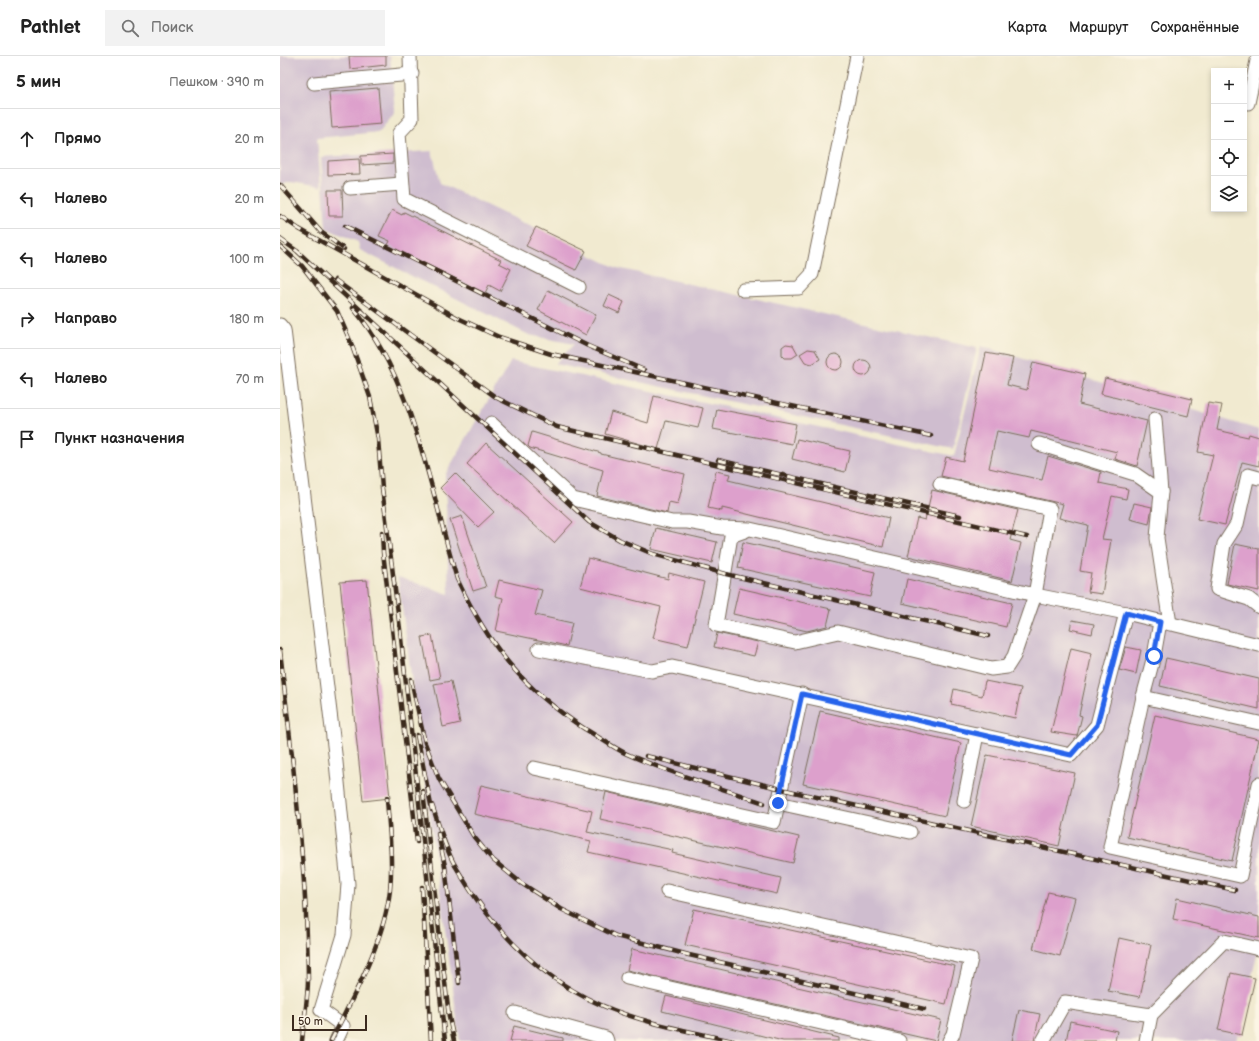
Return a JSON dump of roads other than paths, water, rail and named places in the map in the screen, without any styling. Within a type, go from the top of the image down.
[{"type":"street","points":[[410,56],[412,74],[412,119],[399,133],[404,199],[579,287]]},
{"type":"street","points":[[743,290],[799,288],[812,274],[857,56]]},
{"type":"street","points":[[1248,103],[1258,56]]},
{"type":"street","points":[[314,83],[412,74]]},
{"type":"street","points":[[350,188],[402,184]]},
{"type":"street","points":[[280,325],[284,330],[336,762],[348,884],[344,935],[321,1010],[343,1026],[336,1041]]},
{"type":"street","points":[[1155,419],[1161,492],[1157,538],[1165,623],[1143,697],[1110,847],[1240,876],[1259,784]]},
{"type":"street","points":[[492,423],[573,499],[672,522],[688,522],[722,528],[750,529],[1035,596],[1126,613],[1259,646]]},
{"type":"street","points":[[1039,444],[1135,474],[1161,492]]},
{"type":"street","points":[[1259,478],[1248,475],[1237,524],[1224,544],[1217,589],[1249,599],[1259,607]]},
{"type":"street","points":[[750,529],[731,536],[716,625],[795,642],[838,632],[991,669],[1007,667],[1014,656],[1035,596],[1050,509],[940,484]]},
{"type":"street","points":[[539,649],[652,671],[672,667],[802,694],[1071,755],[1097,725],[1126,613]]},
{"type":"street","points":[[534,768],[774,822],[802,694]]},
{"type":"street","points":[[1143,697],[1259,723]]},
{"type":"street","points":[[964,801],[978,734]]},
{"type":"street","points":[[778,803],[910,832]]},
{"type":"street","points":[[667,891],[971,959],[953,1034],[949,1041]]},
{"type":"street","points":[[1146,1041],[1151,1015],[1224,941],[1259,950]]},
{"type":"street","points":[[627,978],[898,1041]]},
{"type":"street","points":[[1043,1041],[1064,1002],[1151,1015]]},
{"type":"street","points":[[515,1013],[606,1038],[607,1041]]},
{"type":"railway","points":[[280,185],[321,232],[344,249]]},
{"type":"railway","points":[[280,216],[299,229],[458,318],[499,337],[551,354],[931,436]]},
{"type":"railway","points":[[345,226],[588,346],[644,370]]},
{"type":"railway","points":[[280,239],[297,251],[589,522],[620,540],[653,554],[726,574],[988,636]]},
{"type":"railway","points":[[280,246],[302,266],[337,311],[351,343],[370,397],[378,439],[382,488],[400,629],[445,1041]]},
{"type":"railway","points":[[335,280],[497,398],[557,427],[1027,537]]},
{"type":"railway","points":[[353,308],[374,337],[391,368],[406,402],[418,437],[457,579],[482,625],[509,664],[543,698],[563,714],[621,751],[661,768],[764,803]]},
{"type":"railway","points":[[718,460],[960,516]]},
{"type":"railway","points":[[382,532],[383,552],[417,842]]},
{"type":"railway","points":[[280,650],[298,814],[305,896],[308,978],[302,1041]]},
{"type":"railway","points":[[411,679],[425,743],[439,779],[474,837],[493,860],[521,883],[561,909],[616,936],[689,955],[924,1009]]},
{"type":"railway","points":[[417,735],[432,810]]},
{"type":"railway","points":[[646,756],[794,792],[1235,890]]},
{"type":"railway","points":[[423,791],[449,1017],[454,1041]]},
{"type":"railway","points":[[331,1041],[367,968],[387,910],[391,867],[387,798]]},
{"type":"railway","points":[[432,805],[442,837],[449,853],[469,889],[500,929],[536,965],[578,993],[601,1005],[633,1017],[733,1041]]},
{"type":"railway","points":[[438,833],[445,866],[459,983]]},
{"type":"railway","points":[[422,887],[431,1041]]}]
